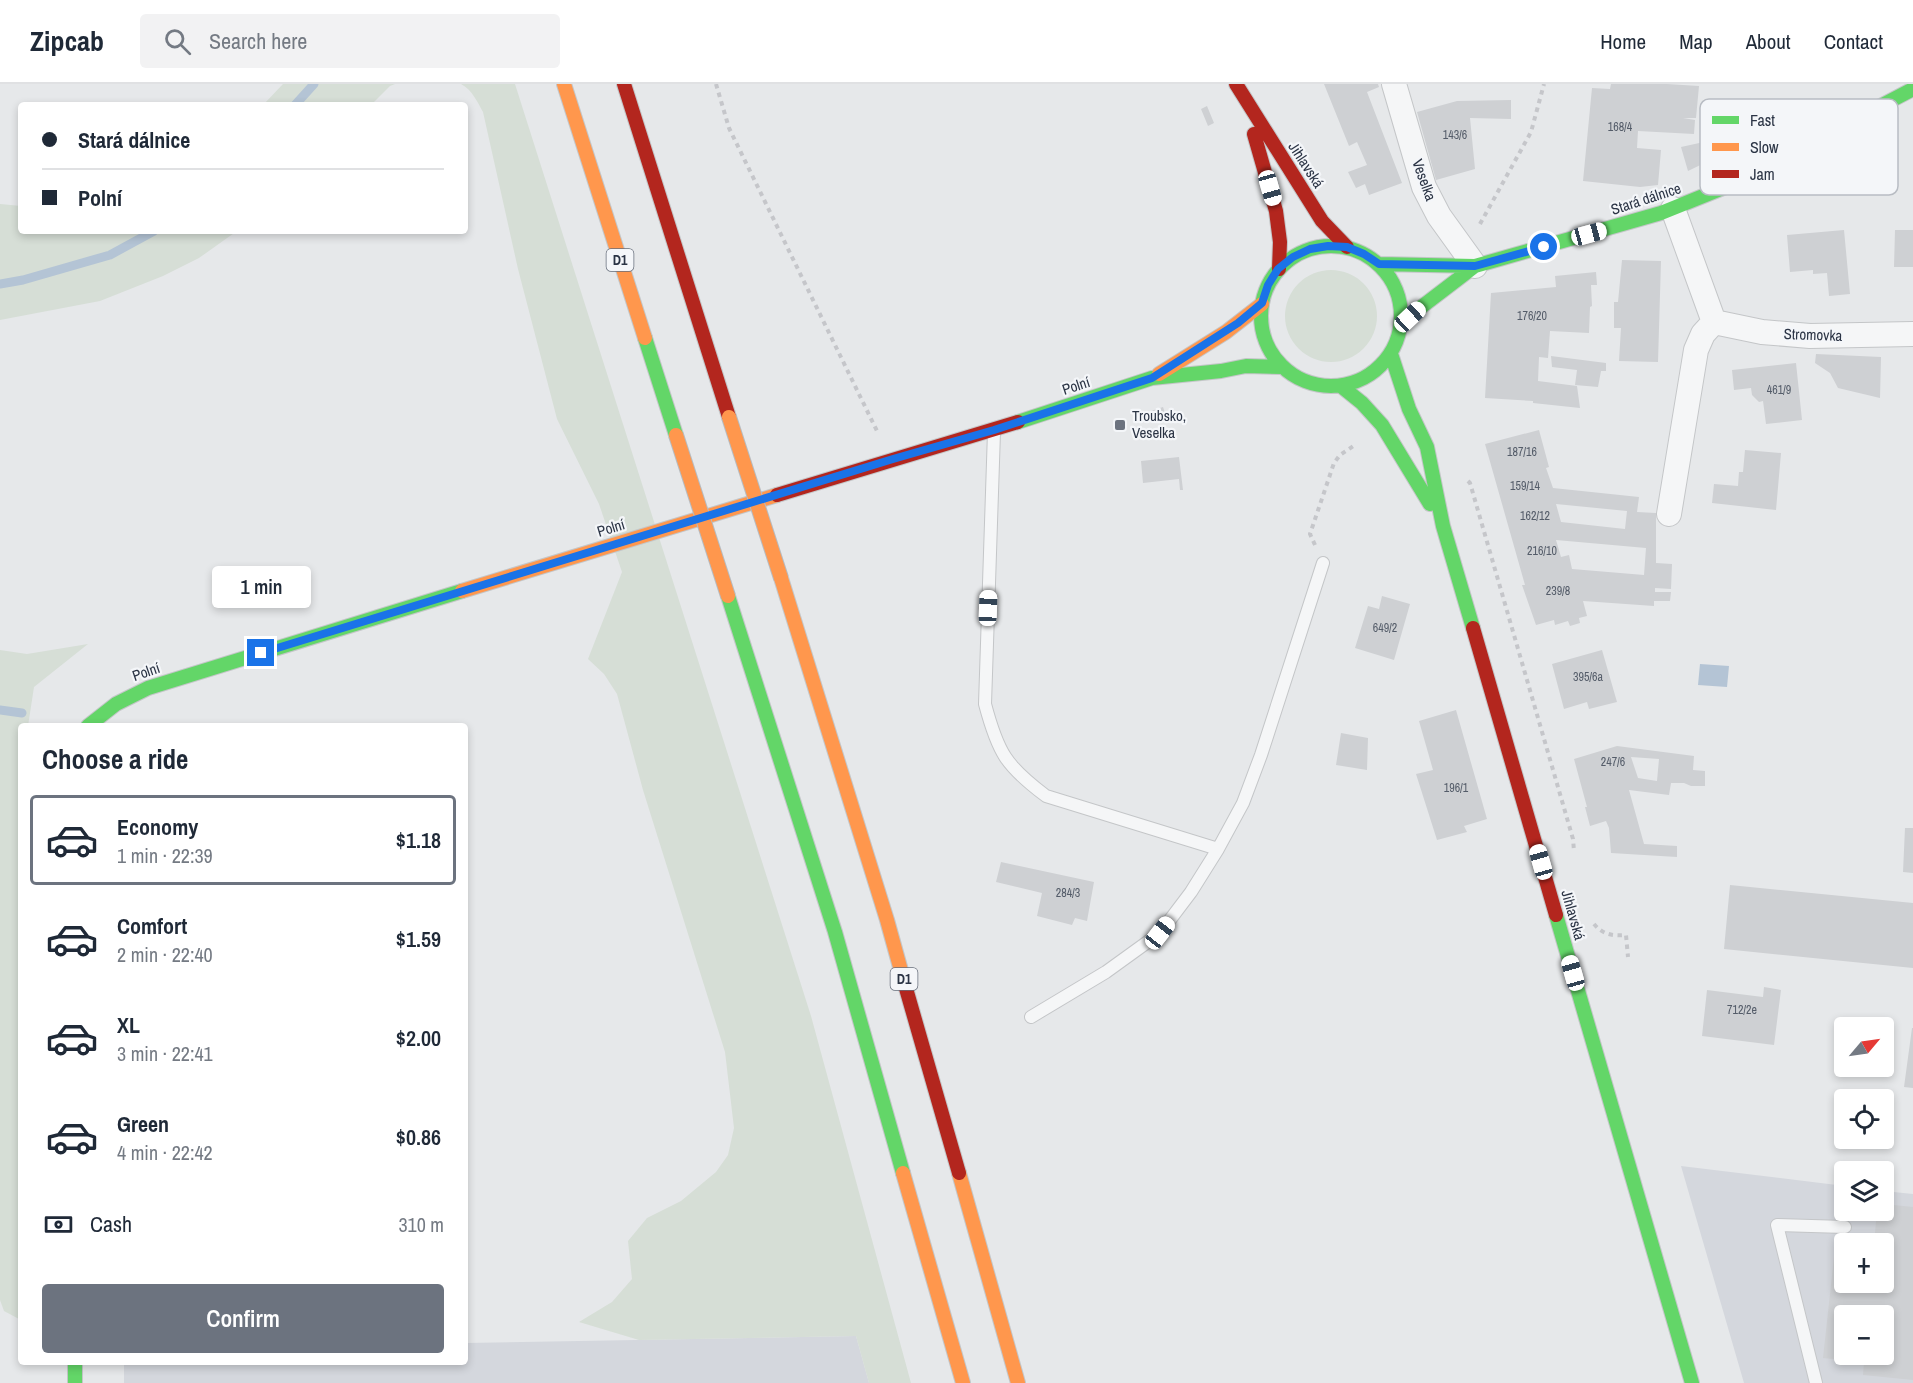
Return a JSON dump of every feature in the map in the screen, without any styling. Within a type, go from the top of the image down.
[{"type":"main road","name":"D1","points":[[564,84],[835,932],[963,1383]]},
{"type":"main road","name":"D1","points":[[624,84],[887,920],[1018,1383]]},
{"type":"main road","name":"Stará dálnice","points":[[1894,99],[1913,89]]},
{"type":"main road","name":"Jihlavská","points":[[1239,90],[1322,221],[1347,247]]},
{"type":"main road","name":"Jihlavská","points":[[1239,90],[1276,211],[1280,242],[1278,269]]},
{"type":"main road","name":"Stará dálnice","points":[[1379,264],[1475,266],[1635,222],[1706,195]]},
{"type":"main road","name":"Jihlavská","points":[[1328,246],[1347,247],[1379,264],[1393,282],[1401,303],[1401,325],[1398,340],[1391,354],[1378,369],[1360,380],[1341,386],[1320,386],[1300,379],[1283,367],[1269,349],[1262,327],[1262,303],[1268,285],[1278,269],[1293,257],[1310,249],[1328,246]]},
{"type":"main road","name":"Stará dálnice","points":[[1401,325],[1475,266]]},
{"type":"main road","name":"Polní","points":[[1152,378],[1226,332],[1262,303]]},
{"type":"main road","name":"Jihlavská","points":[[1391,354],[1409,409],[1427,447],[1443,526],[1692,1383]]},
{"type":"main road","name":"Polní","points":[[91,723],[103,711],[116,703],[148,688],[994,430],[1152,378],[1246,366],[1283,367]]},
{"type":"main road","name":"Jihlavská","points":[[1341,386],[1362,403],[1382,425],[1443,526]]},
{"type":"main road","points":[[75,1365],[75,1383]]},
{"type":"street","name":"Veselka","points":[[1394,84],[1424,187],[1439,216],[1475,266]]},
{"type":"street","points":[[1669,514],[1696,350],[1703,334],[1714,322],[1673,209]]},
{"type":"street","name":"Stromovka","points":[[1714,322],[1762,332],[1810,336],[1913,334]]},
{"type":"lane","points":[[994,430],[985,704],[992,731],[1003,757],[1022,778],[1046,796],[1218,849]]},
{"type":"lane","points":[[1031,1017],[1106,972],[1160,933],[1191,892],[1243,803],[1261,755],[1323,563]]},
{"type":"lane","points":[[1816,1383],[1777,1225],[1845,1227]]},
{"type":"path","points":[[716,84],[729,128],[881,439],[893,459]]},
{"type":"path","points":[[1494,200],[1531,132],[1544,84]]},
{"type":"path","points":[[1323,563],[1310,534],[1334,463],[1340,455],[1357,444]]},
{"type":"path","points":[[1463,477],[1470,483],[1573,839],[1574,857]]},
{"type":"path","points":[[1589,918],[1598,930],[1613,936],[1626,935],[1628,957]]},
{"type":"shaded area","points":[[283,84],[395,84],[374,102],[266,102]]},
{"type":"shaded area","points":[[461,84],[515,84],[811,1016],[911,1383],[869,1383],[856,1336],[639,1340],[579,1322],[612,1302],[632,1279],[628,1241],[647,1218],[681,1201],[716,1172],[728,1155],[734,1128],[725,1052],[643,790],[617,694],[604,674],[588,659],[622,572],[599,504],[557,419],[518,269],[483,112],[471,93]]},
{"type":"shaded area","points":[[0,204],[18,206],[18,234],[233,234],[199,258],[163,276],[100,301],[0,320]]},
{"type":"shaded area","points":[[1331,270],[1349,273],[1364,283],[1374,298],[1377,316],[1374,334],[1364,349],[1349,359],[1331,362],[1313,359],[1298,349],[1288,334],[1285,316],[1288,298],[1298,283],[1313,273]]},
{"type":"shaded area","points":[[88,644],[34,687],[28,723],[18,723],[18,1318],[4,1311],[0,1300],[0,650],[27,654]]},
{"type":"shaded area","points":[[1681,1166],[1834,1185],[1834,1221],[1894,1221],[1894,1192],[1913,1194],[1913,1383],[1744,1383]]},
{"type":"shaded area","points":[[856,1336],[869,1383],[124,1383],[124,1365],[468,1365],[468,1343]]},
{"type":"water","points":[[1700,664],[1729,666],[1727,687],[1698,685]]},
{"type":"building","points":[[1324,84],[1378,84],[1379,87],[1367,92],[1402,183],[1369,195],[1365,184],[1356,188],[1348,172],[1367,165],[1357,142],[1349,146]]},
{"type":"building","points":[[1611,84],[1699,86],[1696,118],[1683,118],[1695,120],[1694,134],[1638,131],[1637,148],[1661,150],[1658,185],[1640,187],[1583,181],[1592,88],[1610,89]]},
{"type":"building","points":[[1511,100],[1511,119],[1470,118],[1475,169],[1436,180],[1417,112],[1457,101]]},
{"type":"building","points":[[1207,106],[1214,123],[1208,126],[1201,109]]},
{"type":"building","points":[[1700,143],[1700,165],[1688,171],[1681,147]]},
{"type":"building","points":[[1844,230],[1850,294],[1829,296],[1827,273],[1813,274],[1813,270],[1790,272],[1787,235]]},
{"type":"building","points":[[1895,230],[1913,230],[1913,267],[1894,267]]},
{"type":"building","points":[[1622,260],[1661,261],[1658,362],[1619,361],[1621,328],[1614,328],[1614,302],[1618,302]]},
{"type":"building","points":[[1596,272],[1597,285],[1591,285],[1592,306],[1590,307],[1589,333],[1550,331],[1548,358],[1539,357],[1538,381],[1577,386],[1580,408],[1533,403],[1533,401],[1485,398],[1491,293],[1556,287],[1555,276]]},
{"type":"building","points":[[1816,354],[1881,357],[1880,398],[1838,388],[1830,373],[1815,363]]},
{"type":"building","points":[[1551,356],[1606,363],[1606,371],[1601,371],[1598,387],[1575,385],[1577,370],[1552,367]]},
{"type":"building","points":[[1796,363],[1802,420],[1766,424],[1763,401],[1759,402],[1752,395],[1751,388],[1734,390],[1732,370]]},
{"type":"building","points":[[1163,407],[1166,416],[1151,421],[1148,412]]},
{"type":"building","points":[[1539,430],[1549,467],[1546,468],[1553,488],[1639,497],[1637,512],[1656,513],[1656,563],[1672,564],[1671,589],[1655,588],[1655,592],[1671,592],[1670,601],[1654,601],[1654,606],[1583,601],[1587,616],[1579,618],[1580,623],[1570,626],[1568,621],[1555,625],[1554,620],[1536,625],[1522,585],[1525,585],[1485,444]],"holes":[[[1556,504],[1627,511],[1625,529],[1561,522]],[[1556,540],[1646,548],[1644,575],[1572,569],[1569,555],[1561,557]]]},
{"type":"building","points":[[1745,450],[1781,453],[1776,510],[1712,503],[1714,484],[1738,486],[1739,472],[1743,472]]},
{"type":"building","points":[[1179,457],[1183,490],[1180,490],[1179,479],[1143,483],[1141,461]]},
{"type":"building","points":[[1382,596],[1410,604],[1394,660],[1355,648],[1368,606],[1379,609]]},
{"type":"building","points":[[1602,650],[1617,702],[1589,709],[1587,702],[1564,709],[1552,664]]},
{"type":"building","points":[[1456,710],[1487,819],[1464,826],[1467,832],[1437,840],[1416,774],[1433,770],[1419,721]]},
{"type":"building","points":[[1341,733],[1368,738],[1367,770],[1336,765]]},
{"type":"building","points":[[1617,746],[1694,756],[1693,770],[1705,771],[1705,786],[1671,783],[1669,795],[1629,790],[1644,844],[1677,846],[1677,857],[1611,853],[1609,828],[1606,821],[1590,826],[1574,759]],"holes":[[[1631,757],[1659,759],[1657,781],[1638,778]]]},
{"type":"building","points":[[1905,828],[1913,828],[1913,873],[1903,872]]},
{"type":"building","points":[[1001,862],[1094,882],[1087,921],[1075,918],[1072,925],[1037,916],[1042,893],[996,882]]},
{"type":"building","points":[[1730,885],[1913,903],[1913,968],[1724,949]]},
{"type":"building","points":[[1764,987],[1781,990],[1774,1045],[1702,1036],[1707,990],[1763,997]]},
{"type":"building","points":[[1913,1028],[1913,1088],[1904,1087]]},
{"type":"building","points":[[1894,1205],[1913,1207],[1913,1380],[1863,1375],[1864,1365],[1894,1365],[1894,1305],[1834,1305],[1834,1359],[1823,1358],[1834,1257],[1834,1293],[1894,1293],[1894,1233],[1875,1233],[1876,1221],[1894,1221]]},
{"type":"waterway","points":[[298,102],[314,84]]},
{"type":"waterway","points":[[0,284],[23,280],[110,255],[148,234]]},
{"type":"waterway","points":[[0,710],[22,713]]},
{"type":"traffic: fast","points":[[1894,99],[1913,89]]},
{"type":"traffic: fast","points":[[1379,264],[1475,266],[1661,213],[1706,195]]},
{"type":"traffic: fast","points":[[1331,246],[1358,251],[1380,267],[1396,289],[1401,316],[1396,343],[1380,365],[1358,381],[1331,386],[1304,381],[1282,365],[1266,343],[1261,316],[1266,289],[1282,267],[1304,251],[1331,246]]},
{"type":"traffic: fast","points":[[1401,325],[1475,266]]},
{"type":"traffic: fast","points":[[645,338],[676,435]]},
{"type":"traffic: fast","points":[[1391,354],[1409,409],[1427,447],[1443,526],[1473,628]]},
{"type":"traffic: fast","points":[[1018,422],[1152,378],[1246,366],[1283,367]]},
{"type":"traffic: fast","points":[[1341,386],[1362,403],[1382,425],[1430,504]]},
{"type":"traffic: fast","points":[[92,723],[116,704],[148,688],[462,591]]},
{"type":"traffic: fast","points":[[728,596],[835,932],[903,1173]]},
{"type":"traffic: fast","points":[[1556,915],[1692,1383]]},
{"type":"traffic: fast","points":[[75,1365],[75,1383]]},
{"type":"traffic: slow","points":[[564,84],[645,338]]},
{"type":"traffic: slow","points":[[1159,374],[1226,332],[1262,304]]},
{"type":"traffic: slow","points":[[729,417],[781,578]]},
{"type":"traffic: slow","points":[[676,435],[728,596]]},
{"type":"traffic: slow","points":[[462,591],[777,495]]},
{"type":"traffic: slow","points":[[781,578],[905,985]]},
{"type":"traffic: slow","points":[[903,1173],[963,1383]]},
{"type":"traffic: slow","points":[[959,1173],[1018,1383]]},
{"type":"traffic: jam","points":[[624,84],[729,417]]},
{"type":"traffic: jam","points":[[1236,84],[1322,221],[1347,247]]},
{"type":"traffic: jam","points":[[1254,134],[1276,211],[1280,242],[1279,269]]},
{"type":"traffic: jam","points":[[777,495],[1018,422]]},
{"type":"traffic: jam","points":[[1473,628],[1556,915]]},
{"type":"traffic: jam","points":[[905,985],[959,1173]]},
{"type":"place","name":"Troubsko, Veselka","points":[[1120,425]]},
{"type":"route","points":[[261,653],[994,430],[1152,378],[1238,323],[1262,303],[1268,285],[1278,269],[1293,257],[1310,249],[1328,246],[1347,247],[1379,264],[1475,266],[1544,247]]}]
